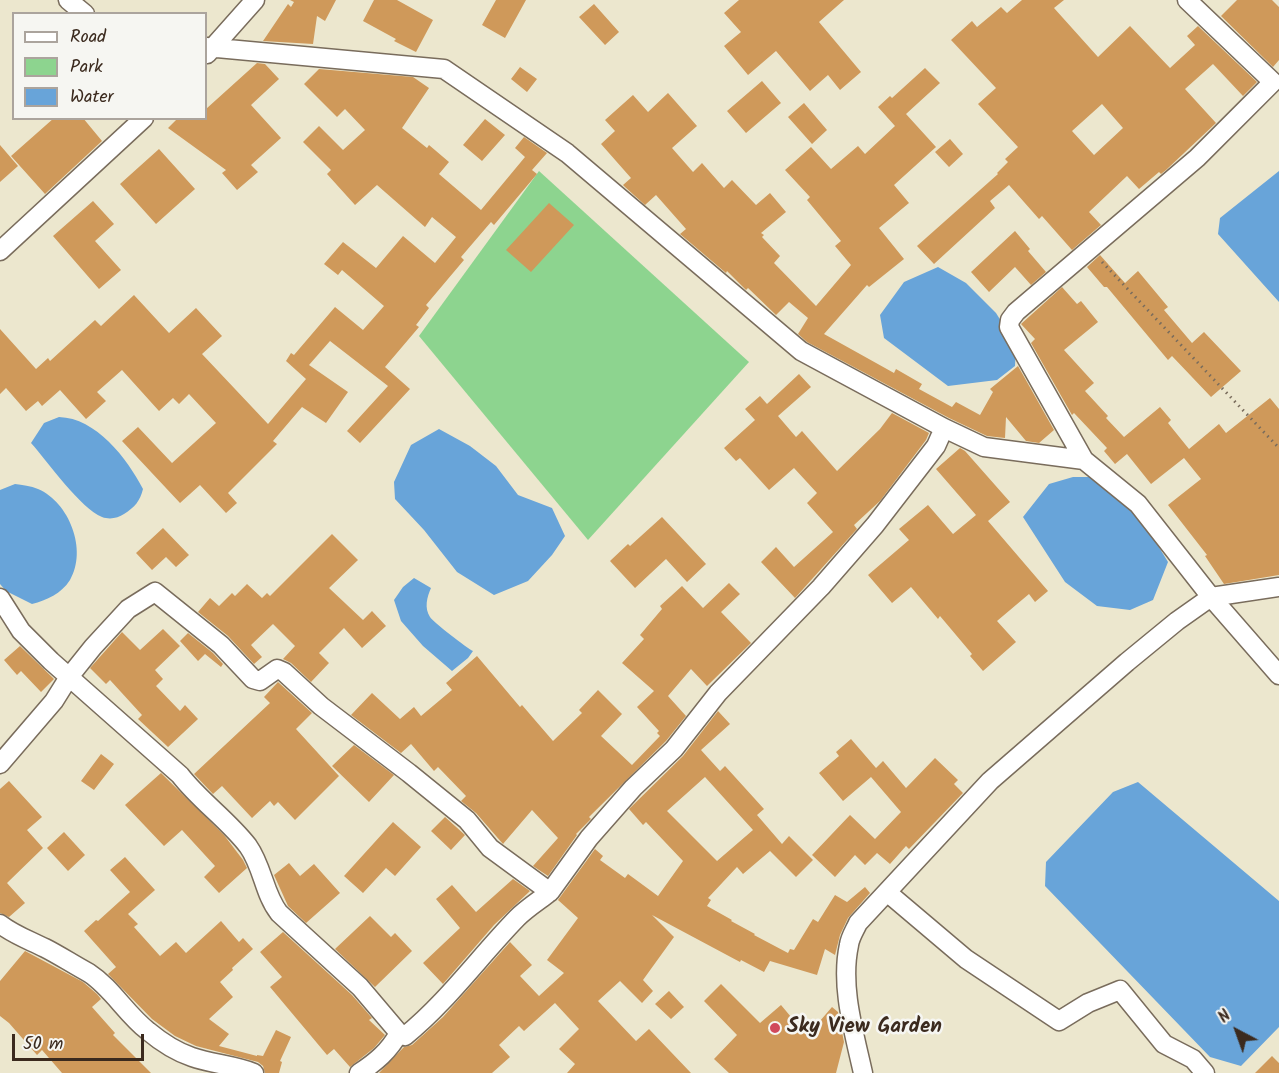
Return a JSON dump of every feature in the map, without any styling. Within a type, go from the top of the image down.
[{"type":"street","points":[[68,0],[83,12]]},
{"type":"street","points":[[208,50],[255,0]]},
{"type":"street","points":[[1187,0],[1276,80],[1197,158],[1016,312],[1010,320],[1009,327],[1084,460],[1138,504],[1211,597],[1279,675]]},
{"type":"street","points":[[208,50],[444,69],[567,153],[801,351],[984,447],[1084,460]]},
{"type":"street","points":[[0,251],[142,120]]},
{"type":"street","points":[[0,598],[21,631],[69,677],[180,775],[192,791],[228,823],[249,848],[263,877],[271,903],[279,914],[360,987],[399,1033],[405,1036],[490,950],[519,916],[550,892],[589,838],[633,788],[674,750],[718,693],[821,587],[875,525],[936,446],[944,428]]},
{"type":"street","points":[[863,1073],[855,1042],[846,973],[849,943],[858,923],[990,781],[1177,621],[1211,597],[1279,587]]},
{"type":"street","points":[[0,764],[54,700],[69,677],[128,609],[155,592],[221,645],[253,679],[260,681],[277,669],[284,672],[321,706],[466,820],[490,848],[550,892]]},
{"type":"street","points":[[888,893],[966,959],[1059,1021],[1088,1003],[1120,990],[1164,1044],[1193,1059],[1205,1073]]},
{"type":"street","points":[[0,924],[11,933],[46,949],[91,975],[108,989],[133,1018],[170,1046],[191,1057],[237,1066],[254,1073]]},
{"type":"street","points":[[359,1073],[379,1060],[392,1046],[399,1033]]},
{"type":"path","points":[[1090,250],[1279,448]]},
{"type":"green space","points":[[539,171],[749,362],[588,540],[419,336]]},
{"type":"water","points":[[1279,171],[1279,302],[1218,234],[1220,218]]},
{"type":"water","points":[[938,267],[966,283],[996,313],[1016,345],[1015,366],[997,380],[948,386],[884,338],[880,315],[904,282]]},
{"type":"water","points":[[59,417],[73,419],[98,432],[119,453],[136,477],[143,489],[139,500],[119,517],[102,517],[84,505],[31,443],[44,423]]},
{"type":"water","points":[[439,429],[470,446],[496,466],[518,495],[552,508],[565,536],[552,555],[528,581],[494,595],[457,572],[424,530],[395,499],[394,482],[411,445]]},
{"type":"water","points":[[1073,477],[1095,477],[1137,511],[1168,562],[1153,600],[1130,610],[1097,606],[1065,582],[1023,517],[1049,484]]},
{"type":"water","points":[[15,484],[35,488],[49,495],[59,504],[76,541],[75,568],[70,580],[53,596],[32,604],[6,591],[0,584],[0,490]]},
{"type":"water","points":[[414,578],[431,588],[427,602],[430,617],[473,651],[452,671],[423,646],[401,621],[394,600],[403,587]]},
{"type":"water","points":[[1138,782],[1279,901],[1279,1027],[1241,1066],[1210,1057],[1045,886],[1046,862],[1113,792]]},
{"type":"building","points":[[290,0],[336,0],[325,21],[317,16],[313,44],[263,41],[288,4],[291,7],[294,2]]},
{"type":"building","points":[[374,0],[397,0],[433,20],[416,52],[363,21]]},
{"type":"building","points":[[496,0],[526,0],[505,38],[482,25]]},
{"type":"building","points":[[739,0],[844,0],[819,22],[861,72],[840,90],[828,75],[810,91],[776,51],[748,75],[724,46],[741,32],[724,13]]},
{"type":"building","points":[[1022,0],[1064,0],[1054,8],[1098,57],[1130,26],[1170,68],[1195,45],[1187,36],[1198,26],[1257,82],[1243,96],[1213,64],[1185,89],[1216,123],[1166,170],[1161,174],[1159,172],[1139,189],[1127,176],[1089,212],[1101,225],[1072,250],[1042,216],[1039,219],[1009,185],[990,201],[995,208],[934,264],[917,246],[998,174],[1008,162],[1005,159],[1018,147],[978,104],[996,88],[951,40],[972,21],[977,27],[1001,7],[1007,13]],"holes":[[[1102,104],[1123,128],[1094,155],[1072,131]]]},
{"type":"building","points":[[1237,0],[1272,0],[1279,7],[1279,60],[1273,67],[1221,16]]},
{"type":"building","points":[[594,4],[619,32],[605,45],[579,17]]},
{"type":"building","points":[[257,63],[265,64],[279,79],[251,105],[281,138],[251,165],[258,172],[237,190],[222,173],[226,170],[168,128],[176,120],[207,120],[207,108]]},
{"type":"building","points":[[520,67],[537,79],[527,92],[511,79]]},
{"type":"building","points":[[925,68],[940,83],[906,114],[936,147],[894,185],[909,203],[879,228],[904,259],[869,287],[867,285],[824,334],[894,373],[896,369],[922,384],[919,389],[952,407],[956,402],[980,415],[993,392],[990,389],[1018,366],[1054,430],[1039,443],[1026,441],[1006,417],[1005,438],[987,436],[807,342],[798,334],[808,318],[789,302],[776,315],[748,288],[746,290],[727,271],[726,273],[680,234],[686,229],[656,195],[645,205],[623,185],[631,178],[601,144],[615,131],[605,120],[633,95],[648,112],[668,93],[697,126],[672,148],[693,172],[702,163],[724,188],[732,180],[756,205],[770,193],[786,212],[761,233],[764,235],[762,237],[780,256],[774,263],[816,306],[851,265],[835,246],[841,241],[807,200],[810,197],[785,170],[811,147],[831,169],[858,146],[865,154],[895,126],[878,107],[890,96],[892,98]]},
{"type":"building","points":[[319,69],[413,77],[429,88],[402,128],[427,148],[429,145],[449,162],[439,174],[481,210],[525,157],[515,148],[524,137],[547,153],[532,170],[537,174],[494,225],[491,222],[461,257],[464,260],[426,305],[429,308],[416,325],[419,327],[385,367],[410,389],[360,443],[347,431],[388,386],[330,341],[309,365],[348,392],[326,423],[302,407],[273,441],[277,444],[228,493],[237,503],[226,513],[200,485],[180,503],[122,441],[138,427],[172,463],[216,423],[189,394],[179,404],[173,398],[159,411],[122,370],[97,392],[106,401],[86,419],[60,390],[42,406],[38,401],[26,411],[6,388],[0,394],[0,329],[36,369],[48,358],[50,361],[95,320],[101,326],[134,295],[169,333],[196,308],[222,336],[202,354],[268,424],[306,379],[286,361],[291,353],[294,355],[335,307],[363,330],[384,306],[342,270],[338,275],[324,264],[343,242],[376,268],[403,236],[435,263],[456,237],[432,217],[425,227],[377,185],[355,205],[327,174],[331,170],[303,142],[319,126],[343,150],[365,130],[345,109],[337,117],[304,84]]},
{"type":"building","points":[[762,81],[781,103],[746,133],[727,111]]},
{"type":"building","points":[[804,103],[827,130],[812,144],[788,117]]},
{"type":"building","points":[[485,119],[505,135],[482,161],[463,145]]},
{"type":"building","points":[[52,120],[85,120],[102,141],[45,194],[11,156]]},
{"type":"building","points":[[950,139],[963,154],[949,167],[935,152]]},
{"type":"building","points":[[0,145],[18,166],[0,182]]},
{"type":"building","points":[[159,149],[195,189],[156,224],[120,184]]},
{"type":"building","points":[[93,201],[114,224],[95,241],[121,270],[99,289],[53,236]]},
{"type":"building","points":[[549,203],[574,225],[531,272],[506,250]]},
{"type":"building","points":[[1015,231],[1046,272],[1031,285],[1015,267],[989,292],[971,272]]},
{"type":"building","points":[[1100,255],[1125,283],[1138,271],[1168,307],[1164,310],[1192,343],[1204,332],[1241,371],[1211,397],[1172,356],[1168,360],[1107,287],[1104,287],[1087,267]]},
{"type":"building","points":[[1062,287],[1077,304],[1081,301],[1098,322],[1064,350],[1094,383],[1085,391],[1124,437],[1160,407],[1171,420],[1168,423],[1189,449],[1219,424],[1226,433],[1270,398],[1279,409],[1279,575],[1224,584],[1205,556],[1207,555],[1168,505],[1201,479],[1184,458],[1151,484],[1127,454],[1115,464],[1104,451],[1107,448],[1074,413],[1072,415],[1031,343],[1035,339],[1021,324]]},
{"type":"building","points":[[799,374],[811,387],[778,416],[796,437],[802,431],[837,471],[880,429],[892,413],[929,433],[880,501],[854,525],[857,529],[795,598],[761,562],[776,547],[794,567],[833,532],[807,503],[817,493],[794,468],[769,490],[740,458],[736,461],[724,448],[755,420],[745,409],[760,396],[767,404]]},
{"type":"building","points":[[960,448],[1010,502],[988,521],[1048,591],[1035,602],[1029,594],[997,621],[1016,642],[983,671],[970,656],[972,654],[940,616],[938,619],[911,587],[892,603],[868,575],[909,540],[899,529],[928,505],[953,534],[976,515],[936,469]]},
{"type":"building","points":[[662,517],[706,564],[687,582],[666,559],[635,588],[610,561]]},
{"type":"building","points":[[163,528],[189,555],[176,567],[166,557],[152,570],[136,553]]},
{"type":"building","points":[[332,534],[358,560],[329,588],[363,620],[372,611],[386,626],[362,648],[344,628],[319,653],[329,663],[311,682],[291,663],[283,659],[295,646],[273,624],[251,645],[262,657],[254,664],[228,636],[198,612],[210,598],[219,606],[232,593],[235,596],[247,584],[262,598],[267,593],[270,596]]},
{"type":"building","points":[[729,583],[740,594],[721,612],[751,643],[707,686],[691,669],[668,696],[686,716],[666,741],[589,817],[591,819],[576,834],[548,876],[533,866],[558,838],[532,810],[503,844],[476,813],[461,801],[466,796],[438,767],[434,771],[411,744],[401,753],[351,715],[372,693],[400,719],[414,707],[421,716],[452,690],[446,683],[477,656],[520,707],[522,705],[553,741],[582,713],[579,710],[598,690],[622,714],[601,736],[632,765],[660,736],[657,733],[659,731],[637,707],[654,691],[622,663],[644,639],[640,635],[662,609],[660,606],[682,586],[703,608]]},
{"type":"building","points":[[163,629],[180,646],[155,670],[163,679],[156,686],[180,711],[185,705],[198,719],[168,747],[138,719],[142,715],[110,680],[106,684],[90,668],[122,632],[140,650]]},
{"type":"building","points":[[188,633],[213,653],[223,664],[221,667],[205,654],[198,661],[180,641]]},
{"type":"building","points":[[20,646],[54,679],[41,692],[21,671],[17,675],[4,660]]},
{"type":"building","points":[[278,682],[312,713],[296,729],[339,776],[295,820],[278,802],[274,806],[270,801],[252,818],[222,786],[213,794],[194,774],[270,703],[264,697]]},
{"type":"building","points":[[718,711],[730,724],[701,750],[720,771],[725,766],[764,809],[757,815],[782,844],[789,836],[813,860],[796,877],[770,851],[743,874],[737,867],[708,898],[711,900],[707,906],[788,953],[790,949],[794,950],[813,919],[818,922],[835,895],[847,902],[865,887],[870,893],[848,918],[840,935],[835,955],[825,949],[817,975],[770,961],[764,972],[741,960],[740,962],[652,915],[674,937],[643,980],[653,991],[642,1003],[620,981],[598,1001],[636,1041],[649,1029],[691,1073],[567,1073],[575,1064],[559,1049],[579,1029],[555,1003],[524,1031],[519,1026],[499,1045],[510,1057],[492,1073],[379,1073],[404,1047],[412,1045],[443,1017],[510,942],[532,965],[520,976],[539,996],[564,973],[547,960],[578,918],[558,900],[595,849],[603,856],[600,860],[625,878],[628,874],[658,896],[683,861],[646,822],[643,825],[629,809],[683,756]],"holes":[[[705,777],[753,830],[717,861],[667,811]]]},
{"type":"building","points":[[851,739],[876,768],[883,761],[906,788],[935,758],[958,780],[954,784],[963,793],[909,849],[906,846],[890,864],[877,853],[865,865],[855,855],[835,877],[812,855],[850,815],[875,839],[901,812],[871,777],[843,801],[819,773],[839,756],[836,752]]},
{"type":"building","points":[[354,745],[394,775],[369,802],[332,766]]},
{"type":"building","points":[[101,754],[114,764],[94,790],[81,781]]},
{"type":"building","points":[[161,773],[224,835],[247,868],[219,893],[204,877],[215,866],[182,830],[164,846],[125,805]]},
{"type":"building","points":[[9,781],[42,817],[27,830],[43,848],[7,883],[25,903],[9,917],[0,913],[0,789]]},
{"type":"building","points":[[445,817],[465,835],[451,850],[431,831]]},
{"type":"building","points":[[393,822],[421,847],[395,876],[386,868],[363,893],[344,876]]},
{"type":"building","points":[[64,832],[85,855],[68,871],[47,848]]},
{"type":"building","points":[[125,857],[155,890],[128,914],[138,924],[134,927],[160,956],[176,942],[186,953],[221,921],[239,942],[243,938],[253,949],[220,982],[233,997],[209,1019],[229,1034],[219,1046],[257,1056],[263,1056],[276,1030],[291,1037],[280,1061],[282,1062],[279,1073],[265,1073],[263,1066],[258,1062],[196,1046],[175,1036],[152,1019],[108,974],[116,967],[84,931],[130,892],[110,870]]},
{"type":"building","points":[[289,863],[300,876],[314,864],[340,893],[306,923],[288,906],[274,875]]},
{"type":"building","points":[[513,879],[530,891],[494,925],[443,984],[423,963],[460,928],[436,899],[452,885],[476,912]]},
{"type":"building","points":[[370,916],[391,937],[395,933],[412,951],[375,987],[335,949]]},
{"type":"building","points":[[283,932],[352,995],[372,1018],[369,1020],[385,1035],[374,1048],[350,1067],[334,1049],[327,1055],[270,987],[282,977],[260,952]]},
{"type":"building","points":[[25,951],[83,982],[97,994],[101,999],[92,1007],[115,1033],[113,1035],[151,1073],[62,1073],[42,1050],[37,1055],[0,1016],[0,981]]},
{"type":"building","points":[[721,984],[760,1023],[781,1005],[807,1036],[832,1007],[838,1012],[844,1042],[836,1073],[729,1073],[714,1059],[737,1035],[704,1001]]},
{"type":"building","points":[[669,991],[684,1007],[671,1019],[655,1004]]},
{"type":"building","points":[[1272,1056],[1279,1063],[1279,1073],[1255,1073]]},
{"type":"place","name":"Sky View Garden","points":[[775,1028]]}]
